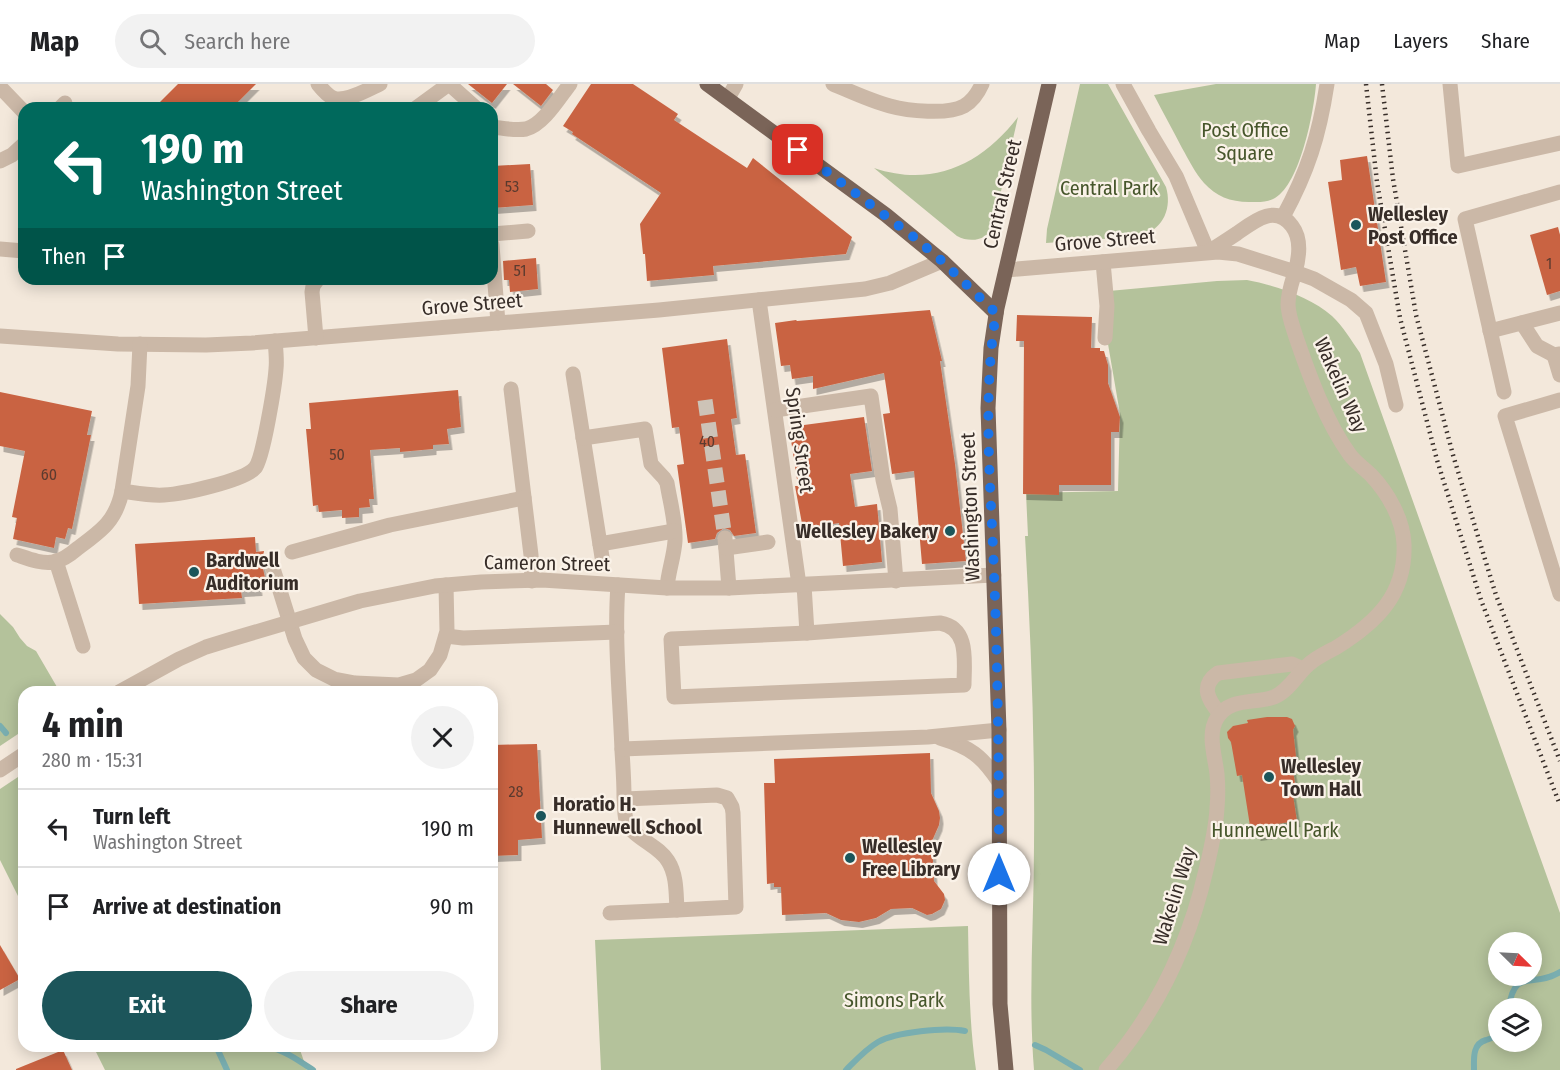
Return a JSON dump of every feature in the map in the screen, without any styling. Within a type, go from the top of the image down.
[{"type":"main road","points":[[707,84],[886,215],[942,261],[996,313]]},
{"type":"main road","name":"Central Street","points":[[996,313],[1048,84]]},
{"type":"main road","name":"Washington Street","points":[[996,313],[991,348],[988,408],[999,730],[1000,1004],[1006,1070]]},
{"type":"street","points":[[318,84],[330,96],[339,99],[380,84]]},
{"type":"street","points":[[424,102],[449,84],[469,102]]},
{"type":"street","points":[[498,128],[520,130],[533,127],[544,118],[570,84]]},
{"type":"street","points":[[728,98],[736,84]]},
{"type":"street","points":[[833,84],[890,106],[930,111],[966,105],[975,97],[981,84]]},
{"type":"street","points":[[1123,84],[1180,183],[1209,252]]},
{"type":"street","points":[[1295,272],[1298,256],[1297,235],[1292,225],[1283,218],[1302,182],[1310,159],[1322,115],[1327,84]]},
{"type":"street","points":[[1450,84],[1458,166],[1560,143]]},
{"type":"street","points":[[0,87],[18,106]]},
{"type":"street","points":[[0,161],[18,150]]},
{"type":"street","points":[[1504,392],[1465,219],[1560,192]]},
{"type":"street","name":"Grove Street","points":[[1209,252],[1256,220],[1272,215],[1283,218]]},
{"type":"street","points":[[498,234],[528,231]]},
{"type":"street","points":[[0,249],[18,250]]},
{"type":"street","name":"Grove Street","points":[[1006,270],[1209,252],[1238,254],[1295,272],[1314,279],[1351,300],[1366,313],[1386,364],[1396,405]]},
{"type":"street","name":"Grove Street","points":[[0,336],[140,344],[206,345],[316,338],[759,300],[874,287],[890,283],[942,261]]},
{"type":"street","points":[[1102,262],[1107,306],[1105,338]]},
{"type":"street","name":"Wakelin Way","points":[[1106,1070],[1135,1034],[1162,992],[1194,916],[1209,857],[1217,811],[1217,777],[1212,735],[1214,723],[1220,714],[1234,704],[1276,696],[1289,686],[1310,663],[1364,629],[1383,611],[1393,596],[1402,570],[1404,552],[1401,528],[1388,498],[1377,482],[1346,449],[1310,377],[1288,309],[1295,272]]},
{"type":"street","points":[[315,285],[312,292],[316,338]]},
{"type":"street","points":[[495,285],[498,323]]},
{"type":"street","name":"Spring Street","points":[[759,300],[802,585],[807,633]]},
{"type":"street","points":[[1490,331],[1560,313]]},
{"type":"street","points":[[1522,323],[1538,346],[1546,352],[1557,355],[1560,375]]},
{"type":"street","points":[[122,491],[151,495],[185,492],[244,476],[256,468],[261,455],[275,379],[275,341]]},
{"type":"street","points":[[17,555],[42,562],[56,561],[68,556],[103,530],[114,515],[122,491],[138,386],[140,344]]},
{"type":"street","points":[[573,374],[601,550],[674,531]]},
{"type":"street","points":[[511,389],[531,555],[532,581]]},
{"type":"street","points":[[775,410],[871,396],[883,480],[890,509],[896,581]]},
{"type":"street","points":[[1560,400],[1505,416],[1560,594]]},
{"type":"street","points":[[583,438],[645,429],[651,464],[667,483],[674,531],[674,546],[667,588]]},
{"type":"street","points":[[292,552],[390,525],[524,498]]},
{"type":"street","points":[[729,588],[725,543],[768,542]]},
{"type":"street","points":[[56,561],[83,646]]},
{"type":"street","points":[[271,562],[299,649],[304,658],[316,669],[334,679],[355,683],[399,685],[416,680],[430,670],[443,648],[446,636],[448,621],[446,585]]},
{"type":"street","name":"Cameron Street","points":[[130,686],[206,647],[375,598],[446,585],[532,581],[667,588],[729,588],[994,575]]},
{"type":"street","points":[[618,585],[617,632],[626,822],[630,828],[662,854],[672,868],[677,910]]},
{"type":"street","points":[[946,624],[957,631],[961,638],[964,685],[674,697],[671,639],[807,633],[946,624]]},
{"type":"street","points":[[446,636],[462,638],[617,632]]},
{"type":"street","points":[[1220,714],[1211,704],[1207,692],[1210,681],[1218,673],[1292,664],[1303,669]]},
{"type":"street","points":[[622,749],[928,737],[999,730]]},
{"type":"street","points":[[928,737],[953,742],[974,753],[984,760],[999,782]]},
{"type":"street","points":[[0,771],[18,758]]},
{"type":"street","points":[[610,913],[736,907],[733,813],[730,802],[723,796],[717,795],[625,799]]},
{"type":"green space","name":"Central Park","points":[[1080,84],[1108,84],[1166,187],[1168,202],[1165,216],[1150,232],[1138,237],[1046,243],[1047,229]]},
{"type":"green space","name":"Post Office Square","points":[[1216,84],[1316,84],[1309,129],[1298,163],[1284,190],[1272,200],[1236,201],[1219,195],[1209,188],[1192,166],[1154,95]]},
{"type":"green space","points":[[1018,117],[993,226],[982,238],[967,240],[957,236],[874,168],[916,175],[955,168],[989,148]]},
{"type":"green space","name":"Hunnewell Park","points":[[1247,280],[1269,285],[1303,298],[1323,309],[1343,329],[1360,353],[1560,913],[1560,1070],[1034,1070],[1031,986],[1034,769],[1025,536],[1028,536],[1026,493],[1118,491],[1120,414],[1108,344],[1109,291],[1217,281]]},
{"type":"green space","points":[[0,614],[27,646],[36,651],[56,686],[18,686],[18,734],[0,746]]},
{"type":"green space","points":[[18,777],[18,896],[0,860],[0,789]]},
{"type":"green space","name":"Simons Park","points":[[968,926],[971,1016],[976,1070],[601,1070],[595,940]]},
{"type":"green space","points":[[96,1052],[301,1052],[307,1070],[105,1070]]},
{"type":"building","points":[[178,84],[256,84],[238,102],[160,102]]},
{"type":"building","points":[[468,84],[507,84],[491,102]]},
{"type":"building","points":[[513,84],[546,84],[553,90],[541,106]]},
{"type":"building","points":[[591,84],[633,84],[678,114],[674,120],[747,168],[753,158],[852,237],[846,254],[713,266],[714,275],[647,281],[640,224],[661,193],[563,126]]},
{"type":"building","name":"Wellesley Post Office","points":[[1367,156],[1386,282],[1360,286],[1356,267],[1341,270],[1328,182],[1342,180],[1340,160]]},
{"type":"building","points":[[530,164],[533,205],[498,208],[498,166]]},
{"type":"building","points":[[1558,227],[1560,291],[1547,295],[1530,235]]},
{"type":"building","points":[[536,258],[538,289],[510,292],[509,280],[504,280],[503,261]]},
{"type":"building","points":[[930,310],[942,361],[940,361],[966,561],[922,564],[914,471],[892,474],[883,414],[890,413],[884,373],[813,389],[813,376],[792,379],[790,365],[781,366],[775,323]]},
{"type":"building","points":[[1017,315],[1092,317],[1091,348],[1100,348],[1100,351],[1104,351],[1108,365],[1108,383],[1120,417],[1119,432],[1111,432],[1111,485],[1059,485],[1059,495],[1023,494],[1024,341],[1016,341]]},
{"type":"building","points":[[727,339],[737,418],[731,419],[736,455],[745,454],[756,533],[734,536],[730,530],[724,528],[717,533],[715,539],[688,543],[677,465],[684,464],[679,427],[672,428],[662,348]]},
{"type":"building","points":[[458,390],[461,427],[447,429],[449,444],[433,445],[433,449],[400,452],[400,448],[370,450],[374,499],[369,499],[370,507],[359,508],[359,517],[342,518],[342,510],[319,512],[318,505],[313,506],[306,429],[311,429],[309,403]]},
{"type":"building","points":[[0,392],[92,411],[87,435],[91,435],[72,529],[68,528],[65,539],[56,537],[54,548],[13,539],[17,518],[12,517],[25,451],[0,446]]},
{"type":"building","points":[[864,417],[872,471],[850,474],[855,507],[877,504],[882,562],[843,566],[839,523],[803,529],[795,486],[798,486],[789,427]]},
{"type":"building","points":[[255,537],[256,552],[264,551],[262,564],[266,582],[258,582],[259,590],[241,591],[242,598],[139,604],[135,544]]},
{"type":"building","name":"Wellesley Town Hall","points":[[1287,717],[1292,719],[1295,726],[1293,730],[1297,765],[1292,765],[1295,783],[1292,789],[1297,821],[1270,825],[1272,833],[1257,835],[1255,825],[1250,826],[1242,775],[1237,776],[1227,732],[1233,726],[1248,723],[1247,720]]},
{"type":"building","points":[[537,744],[542,838],[518,840],[518,855],[498,856],[498,745]]},
{"type":"building","name":"Wellesley Free Library","points":[[930,753],[931,793],[940,818],[932,841],[934,881],[944,894],[945,900],[941,909],[927,915],[912,908],[891,909],[876,918],[859,922],[841,920],[826,913],[782,915],[781,887],[774,887],[774,883],[767,884],[764,783],[775,783],[774,759]]},
{"type":"building","points":[[0,945],[18,976],[18,980],[0,990]]},
{"type":"building","points":[[58,1052],[64,1052],[72,1070],[16,1070]]},
{"type":"waterway","points":[[0,726],[6,733]]},
{"type":"waterway","points":[[1511,998],[1515,987],[1520,983],[1550,977],[1560,972]]},
{"type":"waterway","points":[[846,1070],[869,1048],[886,1038],[921,1031],[965,1031]]},
{"type":"waterway","points":[[1474,1070],[1476,1048],[1481,1042],[1488,1039]]},
{"type":"waterway","points":[[1035,1045],[1080,1070]]},
{"type":"waterway","points":[[219,1052],[227,1070]]},
{"type":"waterway","points":[[283,1052],[313,1070]]},
{"type":"tunnel","points":[[705,400],[725,538]]},
{"type":"railway","points":[[1366,84],[1377,182],[1400,318],[1437,460],[1481,600],[1560,805]]},
{"type":"railway","points":[[1382,84],[1393,179],[1416,315],[1453,455],[1496,595],[1560,761]]},
{"type":"place","name":"Wellesley Post Office","points":[[1356,225]]},
{"type":"place","name":"Wellesley Bakery","points":[[950,531]]},
{"type":"place","name":"Bardwell Auditorium","points":[[194,572]]},
{"type":"place","name":"Wellesley Town Hall","points":[[1269,777]]},
{"type":"place","name":"Horatio H. Hunnewell School","points":[[541,816]]},
{"type":"place","name":"Wellesley Free Library","points":[[850,858]]},
{"type":"route","points":[[798,150],[915,238],[996,313],[988,378],[988,408],[998,675],[999,874]]}]
